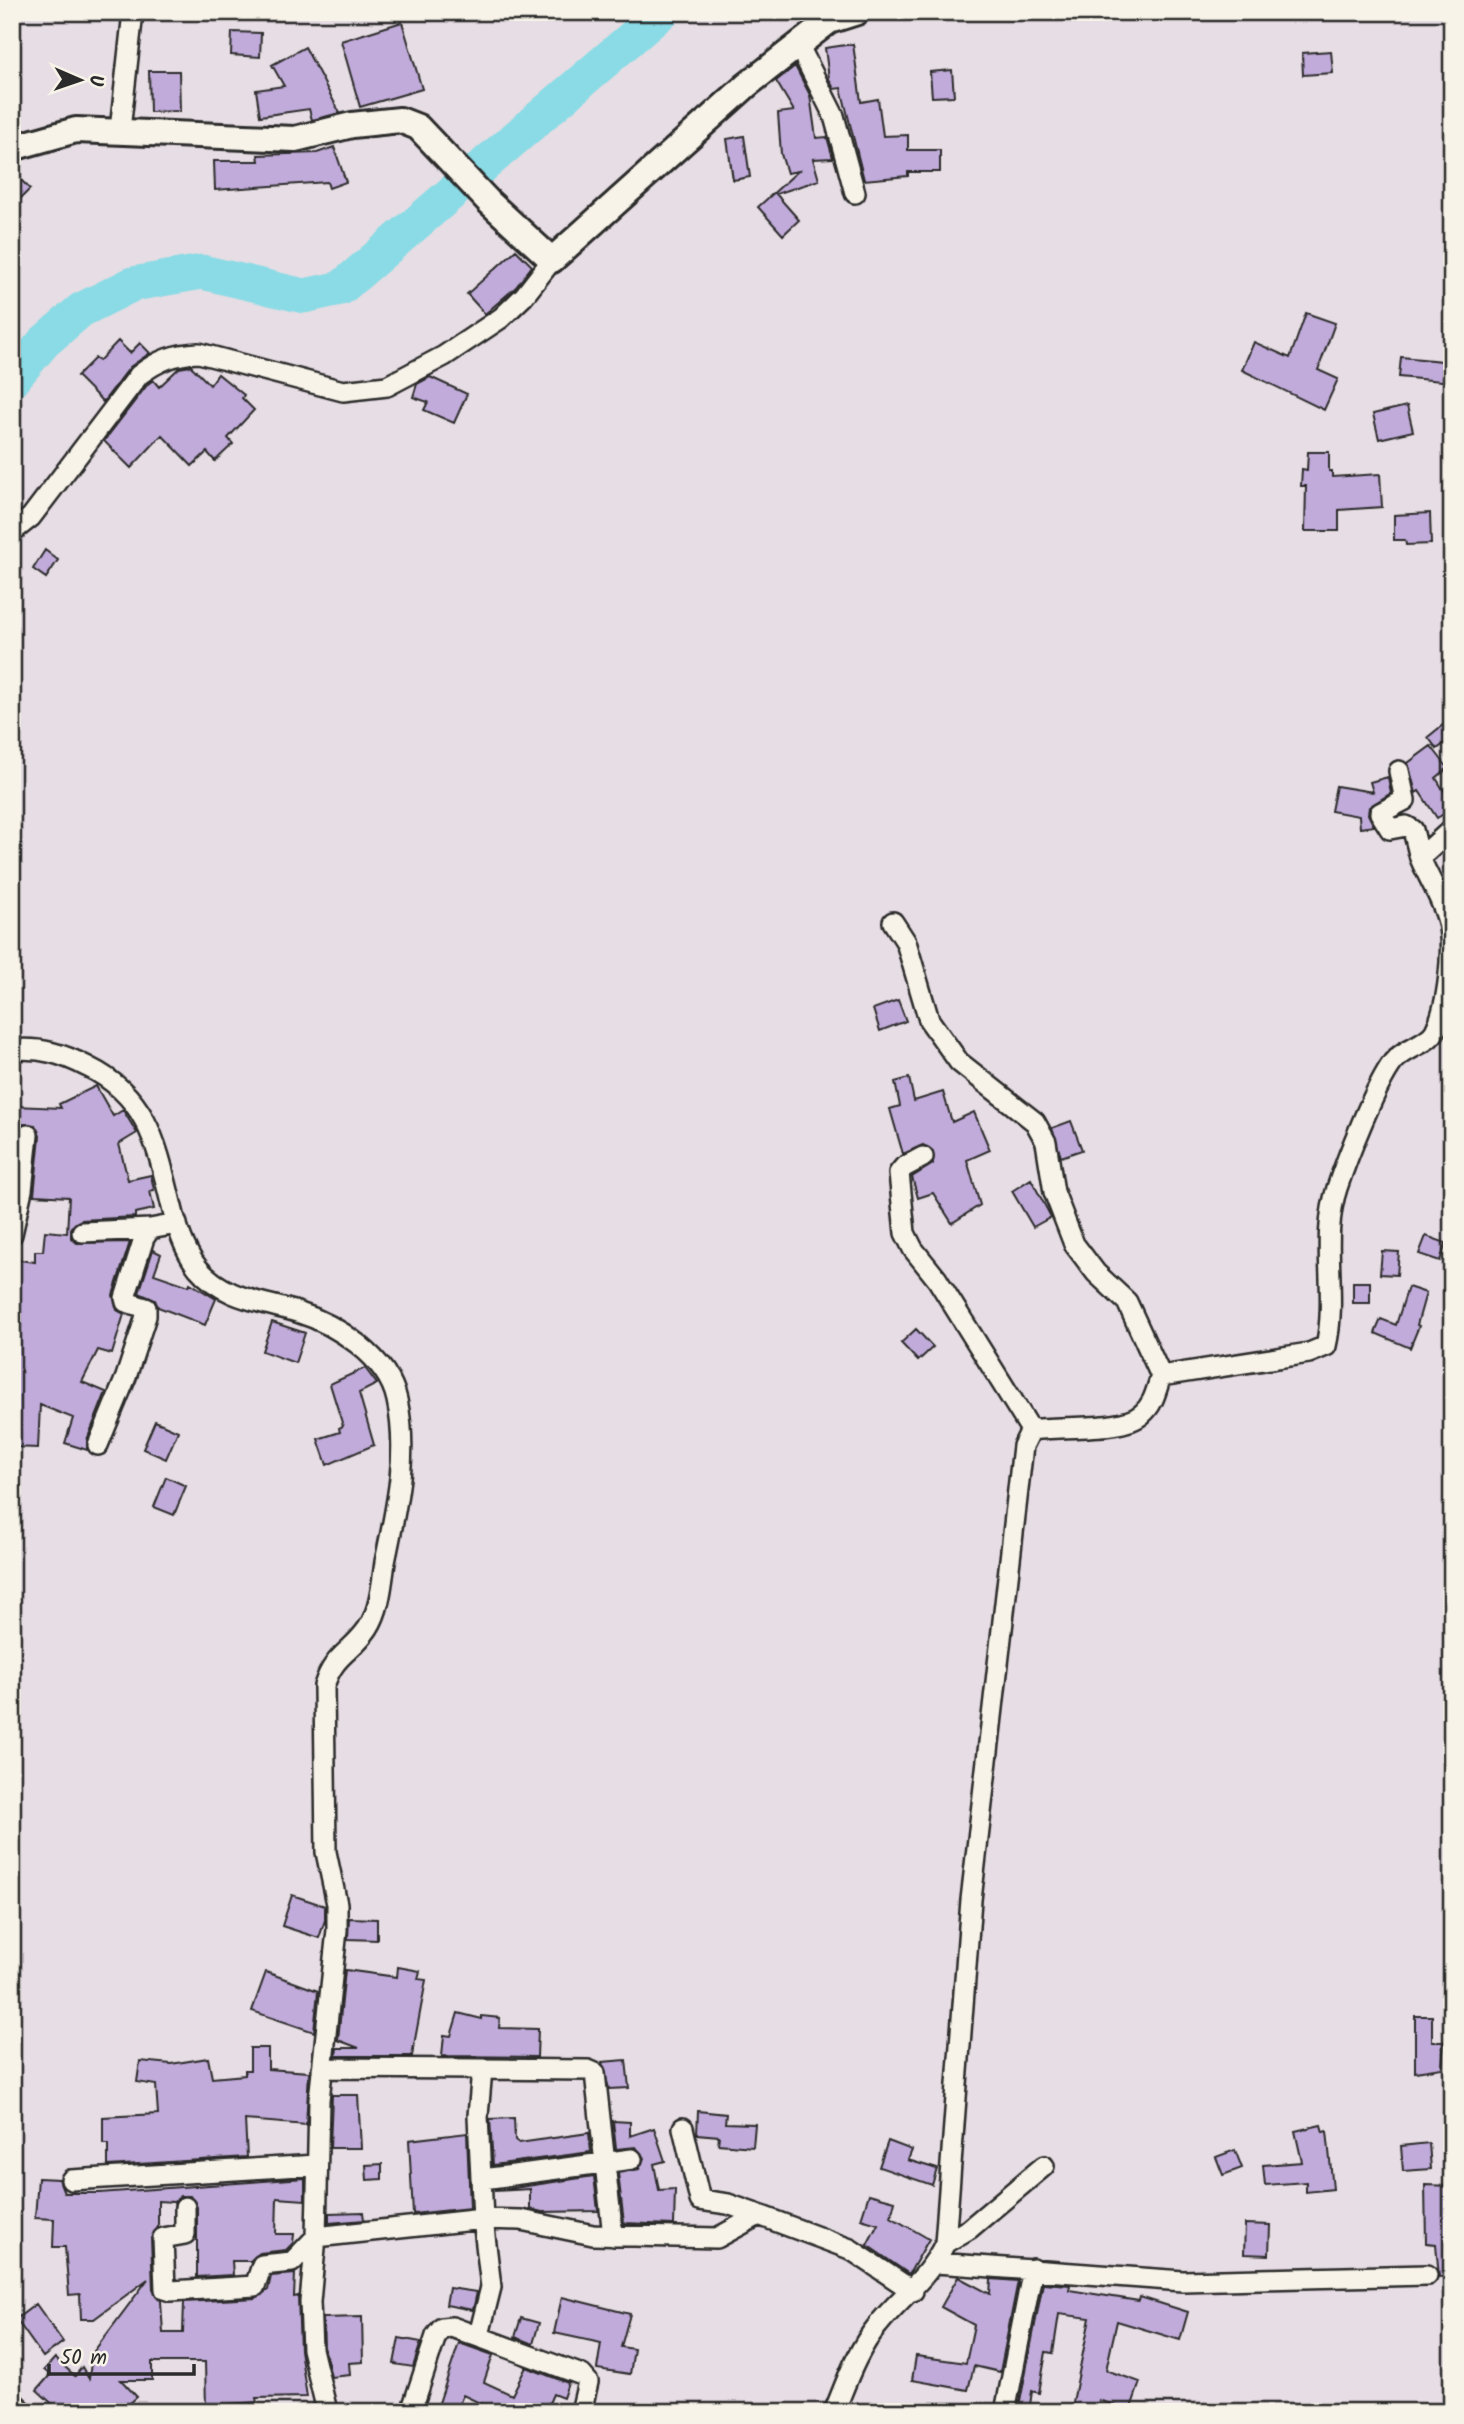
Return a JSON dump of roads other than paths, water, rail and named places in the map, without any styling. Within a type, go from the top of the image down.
[{"type":"street","points":[[120,130],[133,12]]},
{"type":"street","points":[[12,532],[31,517],[139,375],[157,362],[177,354],[199,353],[343,391],[387,386],[444,356],[501,318],[524,296],[552,260],[747,85],[829,21],[857,12]]},
{"type":"street","points":[[798,44],[837,124],[855,193]]},
{"type":"street","points":[[12,148],[76,130],[295,139],[352,125],[400,120],[418,127],[444,151],[489,202],[552,260]]},
{"type":"street","points":[[1161,1376],[1309,1353],[1326,1346],[1330,1213],[1337,1188],[1383,1078],[1406,1049],[1425,1040],[1434,1032],[1448,985],[1448,920],[1420,859],[1413,830],[1406,826],[1390,829],[1380,813],[1405,800],[1399,771]]},
{"type":"street","points":[[1420,859],[1452,829]]},
{"type":"street","points":[[893,922],[906,942],[929,1020],[959,1062],[1035,1122],[1046,1142],[1054,1192],[1074,1244],[1096,1273],[1127,1302],[1161,1376],[1153,1402],[1141,1416],[1119,1424],[1053,1426],[1031,1430]]},
{"type":"street","points":[[12,1050],[60,1053],[110,1077],[140,1109],[155,1137],[177,1224],[187,1253],[199,1270],[241,1299],[316,1320],[363,1348],[386,1374],[397,1398],[401,1489],[379,1598],[369,1626],[330,1666],[324,1686],[326,1852],[337,1904],[337,1930],[322,2068],[316,2237],[310,2302],[312,2349],[327,2412],[309,2412]]},
{"type":"street","points":[[12,1234],[22,1190],[28,1135]]},
{"type":"street","points":[[923,1157],[904,1167],[900,1173],[905,1233],[1031,1430]]},
{"type":"street","points":[[82,1232],[150,1229],[177,1224]]},
{"type":"street","points":[[97,1445],[127,1377],[146,1317],[146,1308],[126,1302],[125,1298],[144,1238],[150,1229]]},
{"type":"street","points":[[834,2412],[858,2357],[876,2327],[936,2263],[945,2243],[972,1886],[1015,1505],[1023,1446],[1031,1430]]},
{"type":"street","points":[[322,2068],[588,2070],[595,2073],[613,2236]]},
{"type":"street","points":[[479,2336],[491,2287],[483,2219],[478,2116],[482,2069]]},
{"type":"street","points":[[684,2129],[699,2200],[727,2204],[850,2249],[912,2291]]},
{"type":"street","points":[[483,2179],[632,2160]]},
{"type":"street","points":[[71,2180],[317,2165]]},
{"type":"street","points":[[945,2243],[969,2229],[1044,2166]]},
{"type":"street","points":[[185,2207],[185,2234],[163,2238],[167,2291],[255,2286],[262,2265],[292,2262],[316,2237],[483,2219],[521,2220],[613,2236],[717,2238],[759,2215]]},
{"type":"street","points":[[936,2263],[1184,2281],[1427,2275]]},
{"type":"street","points":[[1005,2412],[1033,2269]]},
{"type":"street","points":[[411,2412],[436,2336],[442,2328],[452,2327],[582,2375],[588,2382],[588,2392],[581,2412]]},
{"type":"street","points":[[12,2401],[24,2412]]},
{"type":"waterway","points":[[12,380],[44,342],[81,310],[133,284],[202,272],[304,296],[341,288],[662,12]]}]
